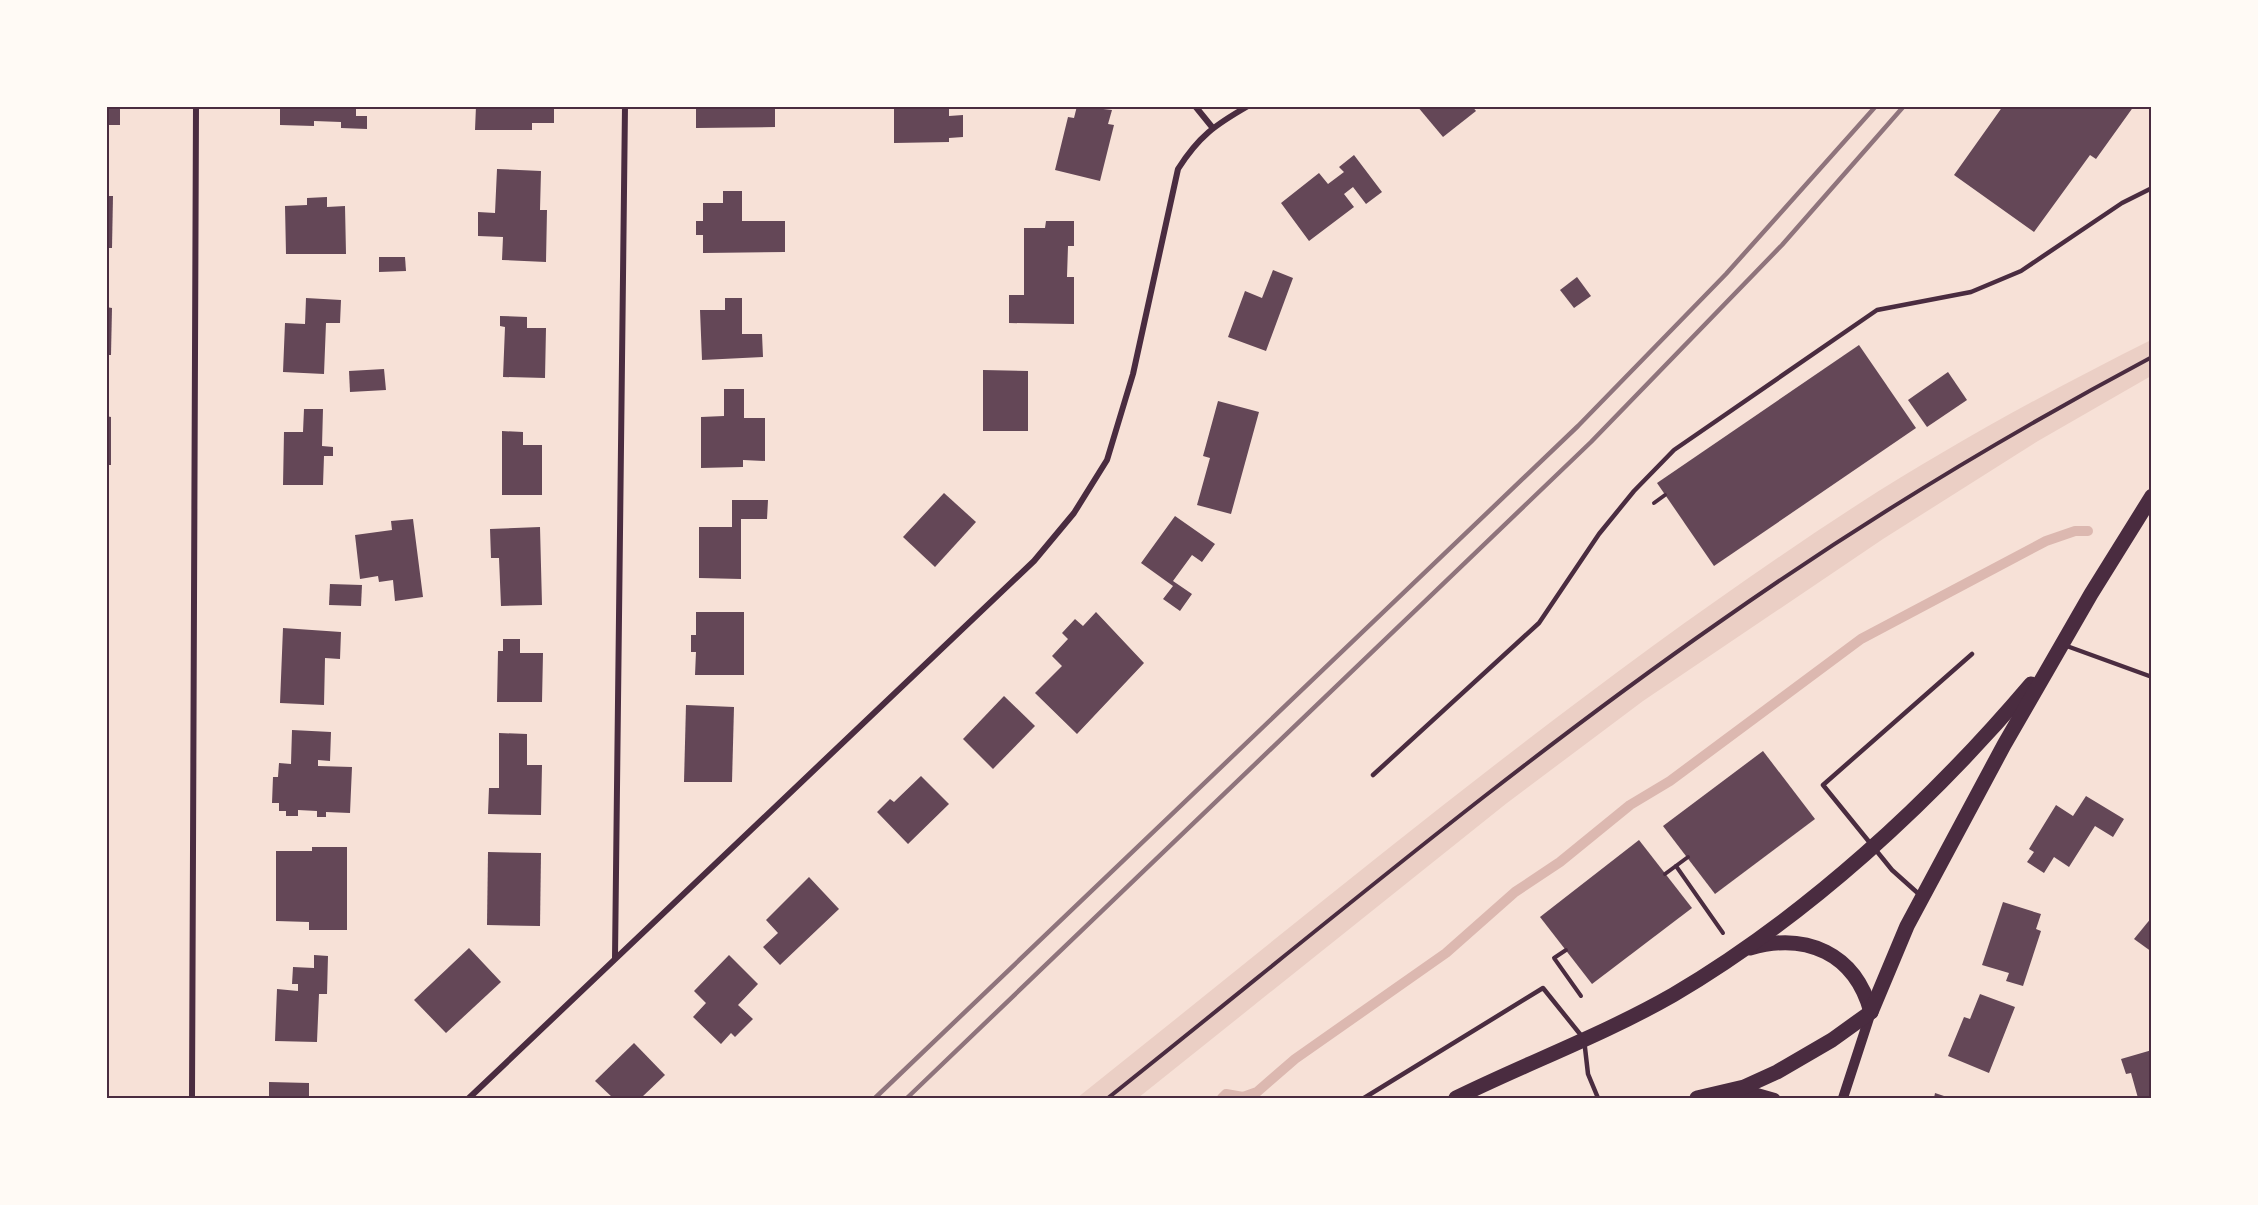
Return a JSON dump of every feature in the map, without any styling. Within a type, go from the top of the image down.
[{"type":"main road","points":[[1697,1098],[1728,1092],[1760,1080],[1799,1060],[1871,1012],[1888,967],[1922,897],[2062,644],[2151,496]]},
{"type":"main road","points":[[1456,1098],[1584,1039],[1672,995],[1742,951],[1808,902],[1872,846],[1977,744],[2062,644]]},
{"type":"main road","points":[[1742,951],[1787,942],[1821,950],[1851,972],[1864,992],[1871,1012]]},
{"type":"street","points":[[192,1098],[196,106]]},
{"type":"street","points":[[615,958],[625,106]]},
{"type":"street","points":[[1196,106],[1212,127]]},
{"type":"street","points":[[469,1098],[1034,561],[1074,513],[1107,460],[1111,449],[1133,374],[1178,169],[1194,145],[1212,127],[1248,106]]},
{"type":"street","points":[[1843,1098],[1871,1012]]},
{"type":"street","points":[[1728,1092],[1754,1092],[1775,1098]]},
{"type":"lane","points":[[1373,775],[1539,623],[1599,534],[1634,491],[1674,450],[1877,310],[1971,292],[2022,271],[2122,203],[2151,188]]},
{"type":"lane","points":[[2062,644],[2151,677]]},
{"type":"lane","points":[[1922,897],[1905,884],[1823,785],[1972,654]]},
{"type":"lane","points":[[1364,1098],[1543,988],[1584,1039],[1588,1074],[1598,1098]]},
{"type":"path","points":[[1108,1098],[1524,766],[1715,624],[1944,474],[2151,357]]},
{"type":"path","points":[[1665,874],[1688,857]]},
{"type":"path","points":[[1676,866],[1725,936]]},
{"type":"path","points":[[1566,950],[1554,958],[1581,996]]},
{"type":"shaded area","points":[[2151,340],[2151,376],[2038,441],[1883,539],[1643,701],[1507,803],[1138,1098],[1077,1098],[1460,792],[1655,644],[1755,573],[1857,505],[1965,439]]},
{"type":"building","points":[[106,106],[120,106],[120,125],[106,125]]},
{"type":"building","points":[[280,106],[356,106],[356,116],[367,116],[367,129],[341,128],[341,122],[314,121],[314,126],[280,125]]},
{"type":"building","points":[[476,106],[554,106],[554,123],[532,123],[532,130],[475,130]]},
{"type":"building","points":[[696,106],[775,106],[775,127],[696,128]]},
{"type":"building","points":[[894,106],[949,106],[949,116],[963,115],[963,137],[949,138],[949,142],[894,143]]},
{"type":"building","points":[[1077,106],[1112,110],[1108,124],[1114,125],[1100,181],[1055,170],[1068,117],[1074,118]]},
{"type":"building","points":[[1417,106],[1472,106],[1476,111],[1443,137]]},
{"type":"building","points":[[2003,106],[2134,106],[2096,159],[2090,155],[2034,232],[1954,175]]},
{"type":"building","points":[[1354,155],[1382,192],[1366,204],[1353,187],[1344,194],[1354,207],[1309,241],[1281,203],[1319,173],[1328,184],[1344,172],[1339,167]]},
{"type":"building","points":[[497,169],[541,171],[540,210],[547,210],[546,262],[502,260],[503,237],[478,236],[478,212],[495,213]]},
{"type":"building","points":[[723,191],[742,191],[742,221],[785,221],[785,252],[703,253],[703,235],[696,235],[696,221],[703,221],[703,203],[723,203]]},
{"type":"building","points":[[106,196],[113,196],[112,248],[106,248]]},
{"type":"building","points":[[327,197],[327,207],[345,206],[346,254],[286,254],[285,206],[307,205],[307,198]]},
{"type":"building","points":[[1046,221],[1074,221],[1074,246],[1068,246],[1067,277],[1074,277],[1074,324],[1009,323],[1009,295],[1024,295],[1024,228],[1045,228]]},
{"type":"building","points":[[379,257],[405,257],[406,271],[379,272]]},
{"type":"building","points":[[1273,270],[1293,278],[1266,351],[1228,337],[1245,291],[1262,298]]},
{"type":"building","points":[[1577,277],[1591,296],[1574,308],[1560,290]]},
{"type":"building","points":[[306,298],[341,300],[340,323],[326,323],[324,374],[283,372],[285,323],[305,324]]},
{"type":"building","points":[[725,298],[742,298],[742,334],[762,334],[763,357],[702,360],[700,310],[725,310]]},
{"type":"building","points":[[106,307],[112,308],[111,355],[106,355]]},
{"type":"building","points":[[500,316],[527,317],[527,328],[546,328],[545,378],[503,377],[505,327],[500,326]]},
{"type":"building","points":[[1859,345],[1916,428],[1714,566],[1657,483]]},
{"type":"building","points":[[384,369],[386,390],[350,392],[349,371]]},
{"type":"building","points":[[983,370],[1028,371],[1028,431],[983,431]]},
{"type":"building","points":[[1948,372],[1967,400],[1927,427],[1908,400]]},
{"type":"building","points":[[724,389],[744,389],[744,418],[765,418],[765,461],[743,460],[743,467],[701,468],[701,417],[724,416]]},
{"type":"building","points":[[1218,401],[1259,412],[1231,514],[1197,505],[1210,458],[1203,456]]},
{"type":"building","points":[[304,409],[323,409],[322,446],[333,447],[333,456],[324,456],[323,485],[283,485],[284,432],[303,432]]},
{"type":"building","points":[[106,416],[111,417],[111,465],[106,465]]},
{"type":"building","points":[[502,431],[523,432],[523,445],[542,445],[542,495],[502,495]]},
{"type":"building","points":[[944,493],[976,522],[935,567],[903,537]]},
{"type":"building","points":[[732,500],[768,500],[767,519],[741,519],[741,579],[699,578],[699,527],[732,527]]},
{"type":"building","points":[[1175,516],[1215,544],[1202,562],[1192,555],[1173,581],[1192,594],[1180,611],[1163,599],[1173,586],[1141,563]]},
{"type":"building","points":[[413,519],[423,597],[395,601],[393,580],[379,582],[378,576],[360,579],[355,535],[392,530],[391,521]]},
{"type":"building","points":[[106,523],[109,523],[109,574],[106,574]]},
{"type":"building","points":[[540,527],[542,605],[501,606],[499,558],[491,558],[490,529]]},
{"type":"building","points":[[330,584],[362,585],[361,606],[329,605]]},
{"type":"building","points":[[696,612],[744,612],[744,675],[695,675],[696,652],[691,652],[691,635],[696,635]]},
{"type":"building","points":[[1096,612],[1144,663],[1077,734],[1035,693],[1062,666],[1052,656],[1068,639],[1062,633],[1075,619],[1083,626]]},
{"type":"building","points":[[283,628],[341,632],[340,659],[325,658],[324,705],[280,703]]},
{"type":"building","points":[[503,639],[520,639],[520,653],[543,653],[542,702],[497,702],[498,651],[503,651]]},
{"type":"building","points":[[1004,696],[1035,726],[993,769],[963,739]]},
{"type":"building","points":[[686,705],[734,707],[732,782],[684,782]]},
{"type":"building","points":[[292,730],[331,732],[330,761],[318,760],[318,766],[352,767],[350,813],[326,812],[326,817],[317,817],[317,811],[298,810],[298,816],[286,816],[286,811],[279,811],[279,803],[272,803],[273,777],[278,777],[279,763],[291,764]]},
{"type":"building","points":[[499,733],[527,734],[527,765],[542,765],[541,815],[488,814],[489,788],[499,788]]},
{"type":"building","points":[[1763,751],[1815,819],[1715,894],[1663,826]]},
{"type":"building","points":[[921,776],[949,804],[908,844],[877,812],[890,799],[894,802]]},
{"type":"building","points":[[2086,796],[2124,819],[2113,837],[2095,826],[2069,867],[2054,857],[2044,873],[2027,862],[2034,852],[2029,849],[2056,805],[2073,816]]},
{"type":"building","points":[[1639,840],[1692,908],[1592,984],[1540,917]]},
{"type":"building","points":[[312,847],[347,847],[347,930],[309,930],[309,922],[276,921],[276,851],[312,851]]},
{"type":"building","points":[[488,852],[541,853],[540,926],[487,925]]},
{"type":"building","points":[[809,877],[839,909],[780,965],[763,947],[778,933],[766,920]]},
{"type":"building","points":[[2003,902],[2041,914],[2036,929],[2041,931],[2023,986],[2006,981],[2009,973],[1982,965]]},
{"type":"building","points":[[2152,917],[2152,952],[2134,939]]},
{"type":"building","points":[[469,948],[501,982],[446,1033],[414,1000]]},
{"type":"building","points":[[314,955],[328,956],[327,994],[319,994],[317,1042],[275,1041],[277,989],[298,991],[298,984],[292,984],[293,967],[314,968]]},
{"type":"building","points":[[729,955],[758,984],[738,1005],[753,1019],[735,1037],[731,1033],[721,1044],[693,1017],[706,1003],[694,991]]},
{"type":"building","points":[[1980,994],[2015,1007],[1989,1073],[1948,1056],[1964,1017],[1970,1019]]},
{"type":"building","points":[[634,1043],[665,1075],[641,1098],[613,1098],[595,1081]]},
{"type":"building","points":[[2152,1050],[2152,1098],[2138,1098],[2131,1073],[2126,1074],[2121,1059]]},
{"type":"building","points":[[269,1082],[309,1083],[309,1098],[269,1098]]},
{"type":"building","points":[[1935,1093],[1950,1098],[1934,1098]]},
{"type":"waterway","points":[[1222,1098],[1226,1094],[1243,1097],[1257,1092],[1295,1059],[1446,953],[1515,892],[1560,862],[1630,805],[1670,781],[1861,639],[2046,541],[2075,531],[2088,531]]},
{"type":"railway","points":[[875,1098],[1578,426],[1726,274],[1876,106]]},
{"type":"railway","points":[[907,1098],[1591,442],[1782,245],[1904,106]]}]
